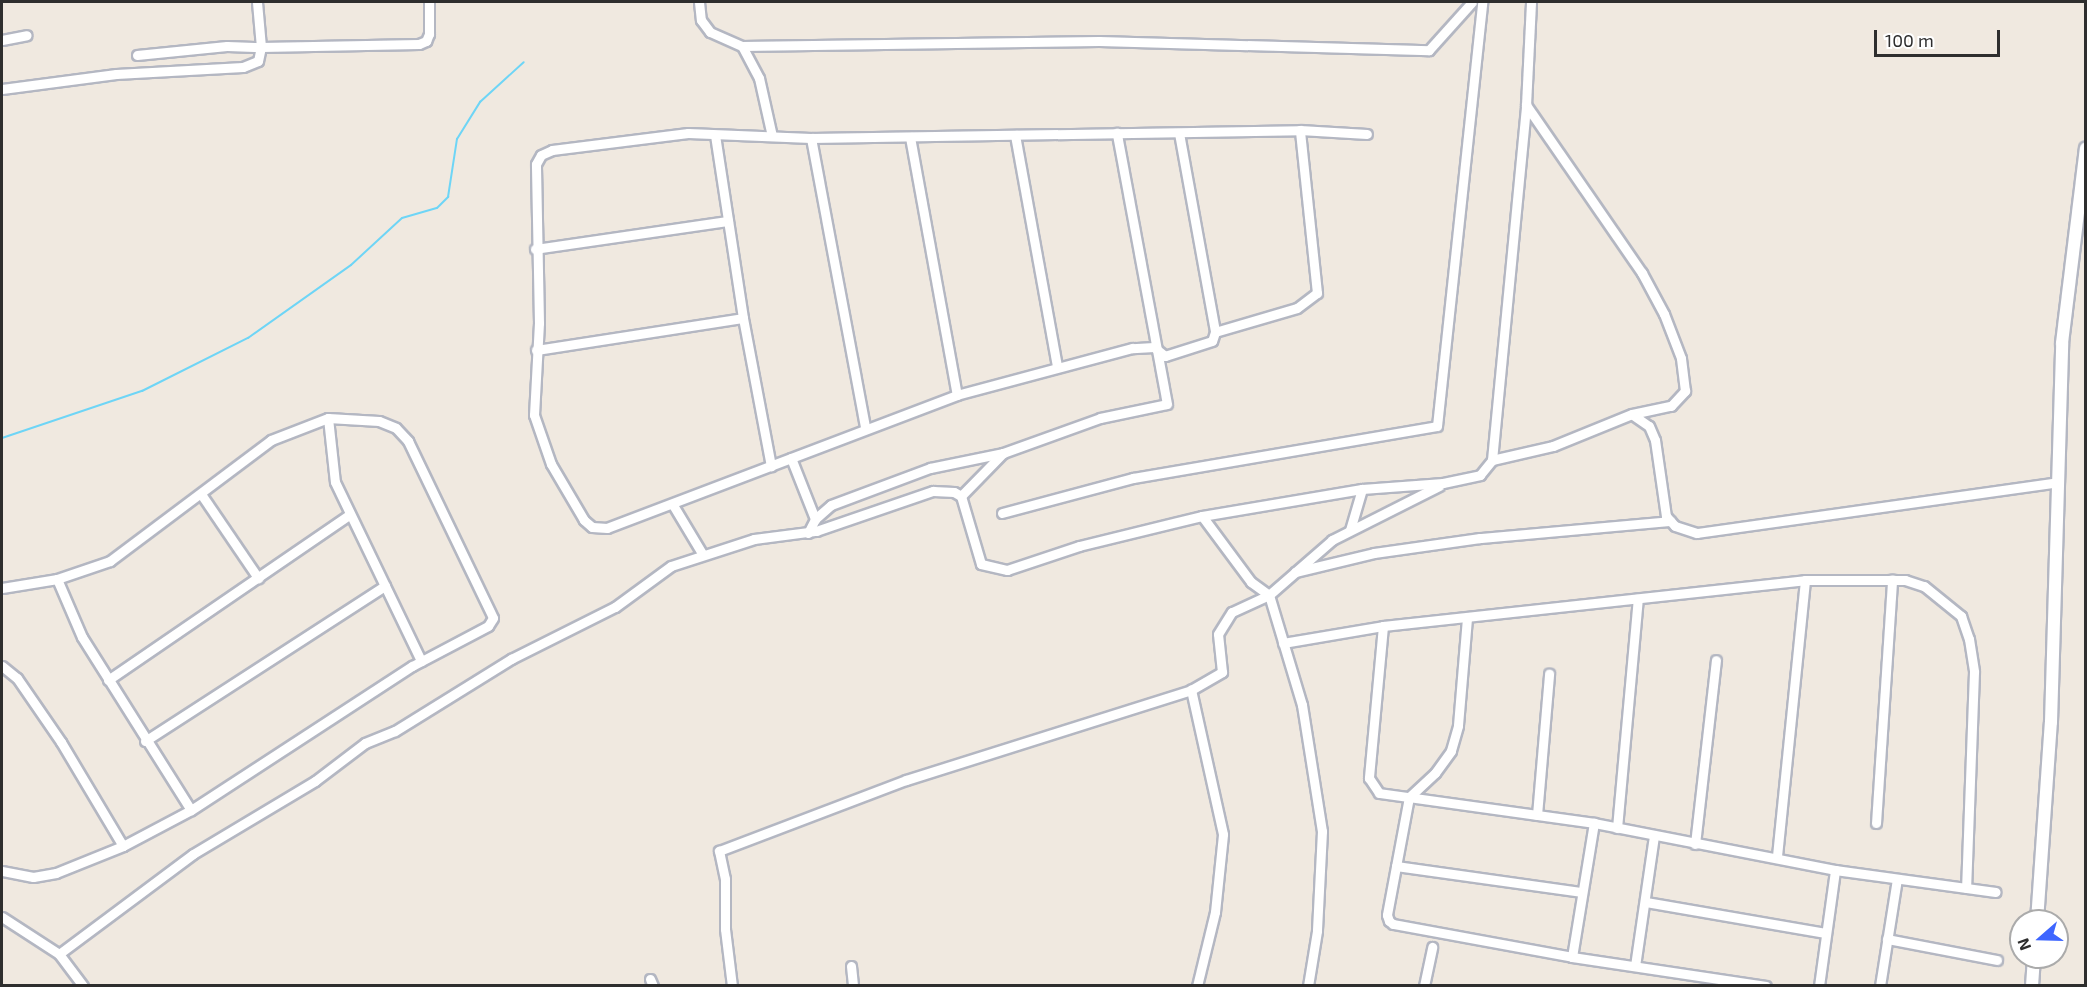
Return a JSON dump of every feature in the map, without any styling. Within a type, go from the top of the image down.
[{"type":"main road","points":[[2038,909],[2051,722],[2062,343],[2085,148]]},
{"type":"main road","points":[[2032,986],[2033,969]]},
{"type":"street","points":[[2,89],[116,74],[243,67],[258,61],[261,47],[257,2]]},
{"type":"street","points":[[137,55],[227,46],[419,44],[426,41],[429,34],[429,2]]},
{"type":"street","points":[[699,2],[701,21],[710,32],[742,46],[1099,41],[1428,50],[1472,2]]},
{"type":"street","points":[[1002,513],[1133,478],[1437,426],[1482,2]]},
{"type":"street","points":[[961,496],[975,554],[981,564],[993,570],[1007,570],[1045,561],[1079,546],[1202,516],[1362,489],[1443,483],[1480,475],[1492,460],[1526,105],[1532,2]]},
{"type":"street","points":[[2,40],[27,35]]},
{"type":"street","points":[[742,46],[759,78],[772,136]]},
{"type":"street","points":[[1492,460],[1553,446],[1632,414],[1671,406],[1678,401],[1685,384],[1681,358],[1642,273],[1526,105]]},
{"type":"street","points":[[1179,133],[1215,332],[1212,341],[1165,356],[1154,347],[1132,348],[957,395],[865,427],[673,505],[607,528],[592,527],[584,520],[539,439],[534,415],[536,164],[541,155],[552,150],[688,133],[811,138],[1300,130],[1367,134]]},
{"type":"street","points":[[1215,332],[1297,308],[1317,292],[1300,130]]},
{"type":"street","points":[[808,533],[815,519],[850,497],[930,468],[1003,453],[1100,418],[1167,404],[1154,347],[1117,133]]},
{"type":"street","points":[[715,135],[742,318],[771,466]]},
{"type":"street","points":[[1015,135],[1058,367]]},
{"type":"street","points":[[910,137],[957,395]]},
{"type":"street","points":[[811,138],[865,427]]},
{"type":"street","points":[[535,249],[728,221]]},
{"type":"street","points":[[536,350],[742,318]]},
{"type":"street","points":[[1632,414],[1649,426],[1655,440],[1664,507],[1670,521]]},
{"type":"street","points":[[327,418],[335,482],[349,515],[422,661]]},
{"type":"street","points":[[2,588],[57,579],[126,552],[272,440],[327,418],[379,421],[396,428],[408,441],[494,618],[488,626],[422,661],[191,810],[123,846],[56,873],[33,877],[2,871]]},
{"type":"street","points":[[961,496],[1003,453]]},
{"type":"street","points":[[791,458],[815,519]]},
{"type":"street","points":[[1293,573],[1374,553],[1480,538],[1670,521],[1696,533],[2058,482]]},
{"type":"street","points":[[732,986],[725,929],[725,879],[719,851],[906,780],[1191,690],[1222,672],[1218,634],[1232,612],[1269,595],[1310,556],[1350,530],[1443,483]]},
{"type":"street","points":[[1350,530],[1362,489]]},
{"type":"street","points":[[59,954],[193,854],[315,781],[365,743],[395,731],[520,654],[615,607],[671,566],[761,538],[808,533],[921,493],[945,490],[961,496]]},
{"type":"street","points":[[201,494],[258,578]]},
{"type":"street","points":[[673,505],[703,555]]},
{"type":"street","points":[[108,680],[349,515]]},
{"type":"street","points":[[1202,516],[1251,582],[1269,595],[1302,705],[1320,803],[1322,867],[1308,986]]},
{"type":"street","points":[[57,579],[77,627],[145,741],[191,810]]},
{"type":"street","points":[[1283,643],[1383,626],[1805,580],[1892,580],[1924,586],[1961,616],[1970,639],[1974,672],[1966,888]]},
{"type":"street","points":[[1777,856],[1805,580]]},
{"type":"street","points":[[1876,823],[1892,580]]},
{"type":"street","points":[[145,741],[385,586]]},
{"type":"street","points":[[1617,828],[1638,598]]},
{"type":"street","points":[[1467,618],[1458,726],[1450,751],[1425,784],[1409,797],[1387,915],[1393,924],[1572,957],[1766,986]]},
{"type":"street","points":[[1383,626],[1369,778],[1379,793],[1594,823],[1695,844],[1777,856],[1835,870],[1995,892]]},
{"type":"street","points":[[1695,844],[1716,660]]},
{"type":"street","points":[[2,666],[17,678],[61,742],[123,846]]},
{"type":"street","points":[[1537,815],[1549,674]]},
{"type":"street","points":[[1191,690],[1223,834],[1215,912],[1197,986]]},
{"type":"street","points":[[1572,957],[1594,823]]},
{"type":"street","points":[[1635,966],[1646,903],[1654,835]]},
{"type":"street","points":[[1396,866],[1582,891]]},
{"type":"street","points":[[1819,986],[1835,870]]},
{"type":"street","points":[[1880,986],[1897,879]]},
{"type":"street","points":[[1646,903],[1825,933]]},
{"type":"street","points":[[2,916],[59,954],[83,986]]},
{"type":"street","points":[[1887,939],[1997,960]]},
{"type":"street","points":[[1424,986],[1432,947]]},
{"type":"street","points":[[851,966],[853,986]]},
{"type":"waterway","points":[[2,438],[142,391],[248,338],[351,265],[402,218],[437,208],[448,197],[457,139],[480,102],[524,62]]}]
